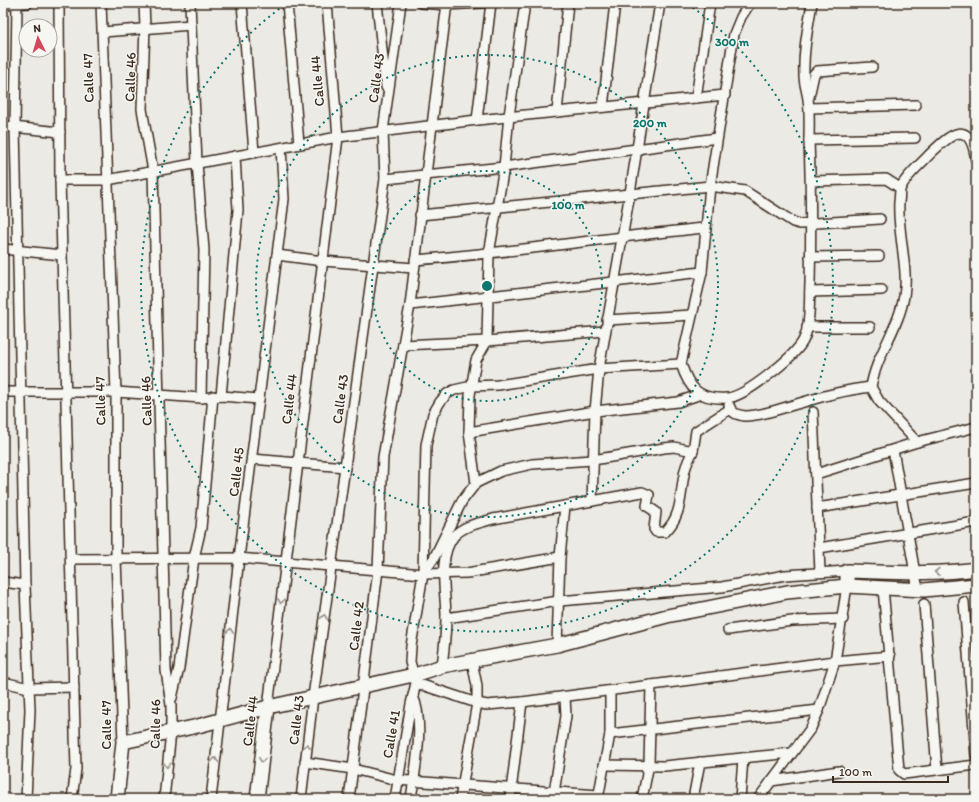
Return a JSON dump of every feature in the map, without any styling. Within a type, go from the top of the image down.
[{"type":"street","points":[[3,5],[28,3]]},
{"type":"street","points":[[59,3],[60,180],[76,769],[72,799]]},
{"type":"street","name":"Calle 47","points":[[101,3],[116,392],[116,559],[123,742],[117,799]]},
{"type":"street","name":"Calle 46","points":[[144,3],[145,27],[142,109],[153,171],[165,558],[166,670],[171,705],[171,732],[164,799]]},
{"type":"street","points":[[190,3],[197,163],[204,250],[200,398]]},
{"type":"street","points":[[242,3],[254,152]]},
{"type":"street","points":[[287,3],[298,144]]},
{"type":"street","name":"Calle 44","points":[[257,799],[338,137],[327,3]]},
{"type":"street","points":[[377,3],[387,101]]},
{"type":"street","name":"Calle 43","points":[[301,799],[313,697],[385,179],[383,131],[401,3]]},
{"type":"street","points":[[421,3],[482,3]]},
{"type":"street","points":[[477,120],[491,3]]},
{"type":"street","points":[[476,483],[469,432],[472,386],[476,360],[488,341],[489,254],[499,206],[509,116],[525,3]]},
{"type":"street","points":[[557,112],[568,3]]},
{"type":"street","points":[[603,107],[615,3]]},
{"type":"street","points":[[592,501],[595,411],[599,369],[607,320],[616,282],[660,3]]},
{"type":"street","points":[[696,98],[710,3]]},
{"type":"street","points":[[750,3],[741,17],[734,34],[710,186],[702,272],[681,364],[686,379],[692,389],[701,394],[728,398],[745,391],[770,374],[803,341],[807,327],[810,292],[811,181],[808,103],[804,75],[805,52],[812,3]]},
{"type":"street","points":[[17,4],[14,127],[25,585],[30,710],[26,799]]},
{"type":"street","name":"Calle 42","points":[[350,799],[362,686],[378,570],[383,457],[410,305],[447,4]]},
{"type":"street","points":[[103,32],[145,27],[191,25]]},
{"type":"street","points":[[808,103],[814,74],[817,71],[872,67]]},
{"type":"street","points":[[60,180],[107,180],[298,144],[383,131],[509,116],[725,95]]},
{"type":"street","points":[[808,103],[916,105]]},
{"type":"street","points":[[3,126],[60,132]]},
{"type":"street","points":[[871,387],[905,296],[898,213],[898,186],[948,136],[956,132],[964,134],[974,145],[976,160]]},
{"type":"street","points":[[385,179],[504,167],[717,138]]},
{"type":"street","points":[[809,140],[915,138]]},
{"type":"street","name":"Calle 45","points":[[211,799],[219,720],[284,199],[280,148]]},
{"type":"street","points":[[171,705],[179,668],[194,558],[201,528],[217,396],[238,210],[235,156]]},
{"type":"street","points":[[811,181],[886,179],[898,186]]},
{"type":"street","points":[[420,215],[710,186],[745,191],[793,222],[810,225],[880,219]]},
{"type":"street","points":[[277,255],[323,261],[373,265],[414,264],[623,236],[705,228]]},
{"type":"street","points":[[3,249],[17,249],[62,255]]},
{"type":"street","points":[[810,257],[879,256]]},
{"type":"street","points":[[410,305],[702,272]]},
{"type":"street","points":[[810,292],[882,290]]},
{"type":"street","points":[[607,320],[692,315]]},
{"type":"street","points":[[807,327],[870,327]]},
{"type":"street","points":[[403,345],[488,341],[605,331]]},
{"type":"street","points":[[415,679],[410,662],[422,574],[426,445],[433,414],[447,394],[472,386],[498,385],[599,369],[681,364]]},
{"type":"street","points":[[728,398],[730,409],[736,414],[746,416],[760,414],[838,393],[871,387]]},
{"type":"street","points":[[871,387],[879,401],[917,442]]},
{"type":"street","points":[[3,392],[116,392],[200,398],[217,396],[259,400]]},
{"type":"street","points":[[469,432],[595,411],[678,402],[701,394]]},
{"type":"street","points":[[442,666],[446,618],[444,574],[449,546],[459,532],[469,526],[493,519],[642,492],[647,493],[650,499],[647,506],[656,512],[654,529],[656,532],[666,532],[676,519],[681,504],[684,473],[693,452],[696,431],[730,409]]},
{"type":"street","points":[[813,412],[820,572]]},
{"type":"street","points":[[816,474],[917,442],[976,427]]},
{"type":"street","points":[[422,574],[434,558],[462,501],[476,483],[501,471],[532,464],[593,460],[664,448],[674,448],[693,452]]},
{"type":"street","points":[[894,450],[918,590]]},
{"type":"street","points":[[252,459],[345,467]]},
{"type":"street","points":[[817,508],[976,483]]},
{"type":"street","points":[[557,645],[560,557],[565,506]]},
{"type":"street","points":[[819,548],[976,522]]},
{"type":"street","points":[[71,560],[239,558],[422,574],[444,574],[467,573],[560,557]]},
{"type":"street","points":[[446,618],[559,601],[722,587],[785,575],[847,571],[952,572],[976,569]]},
{"type":"street","points":[[758,799],[811,728],[819,710],[835,661],[843,619],[847,586],[847,571]]},
{"type":"street","points":[[3,582],[25,585]]},
{"type":"street","points":[[123,742],[171,732],[268,707],[362,686],[415,679],[442,666],[557,645],[667,616],[787,592],[847,586],[918,590],[976,585]]},
{"type":"street","points":[[883,588],[899,770],[904,774],[976,765]]},
{"type":"street","points":[[964,602],[976,755]]},
{"type":"street","points":[[924,604],[937,770]]},
{"type":"street","points":[[728,630],[792,621],[843,619]]},
{"type":"street","points":[[415,679],[477,704],[487,705],[565,697],[835,661],[890,656]]},
{"type":"street","points":[[460,799],[477,704],[477,686],[472,661]]},
{"type":"street","name":"Calle 41","points":[[395,799],[415,679]]},
{"type":"street","points":[[3,684],[29,688],[74,687]]},
{"type":"street","points":[[642,799],[648,764],[648,730],[651,685]]},
{"type":"street","points":[[305,762],[353,769],[398,780],[512,788],[553,795],[598,797],[610,734],[610,691]]},
{"type":"street","points":[[411,799],[419,729],[417,708],[413,696]]},
{"type":"street","points":[[553,795],[566,716],[565,697]]},
{"type":"street","points":[[510,799],[522,702]]},
{"type":"street","points":[[610,734],[819,710]]},
{"type":"street","points":[[604,765],[648,764],[664,766],[792,753]]},
{"type":"street","points":[[740,799],[743,758]]},
{"type":"street","points":[[694,799],[700,762]]},
{"type":"street","points":[[770,781],[839,771]]}]
